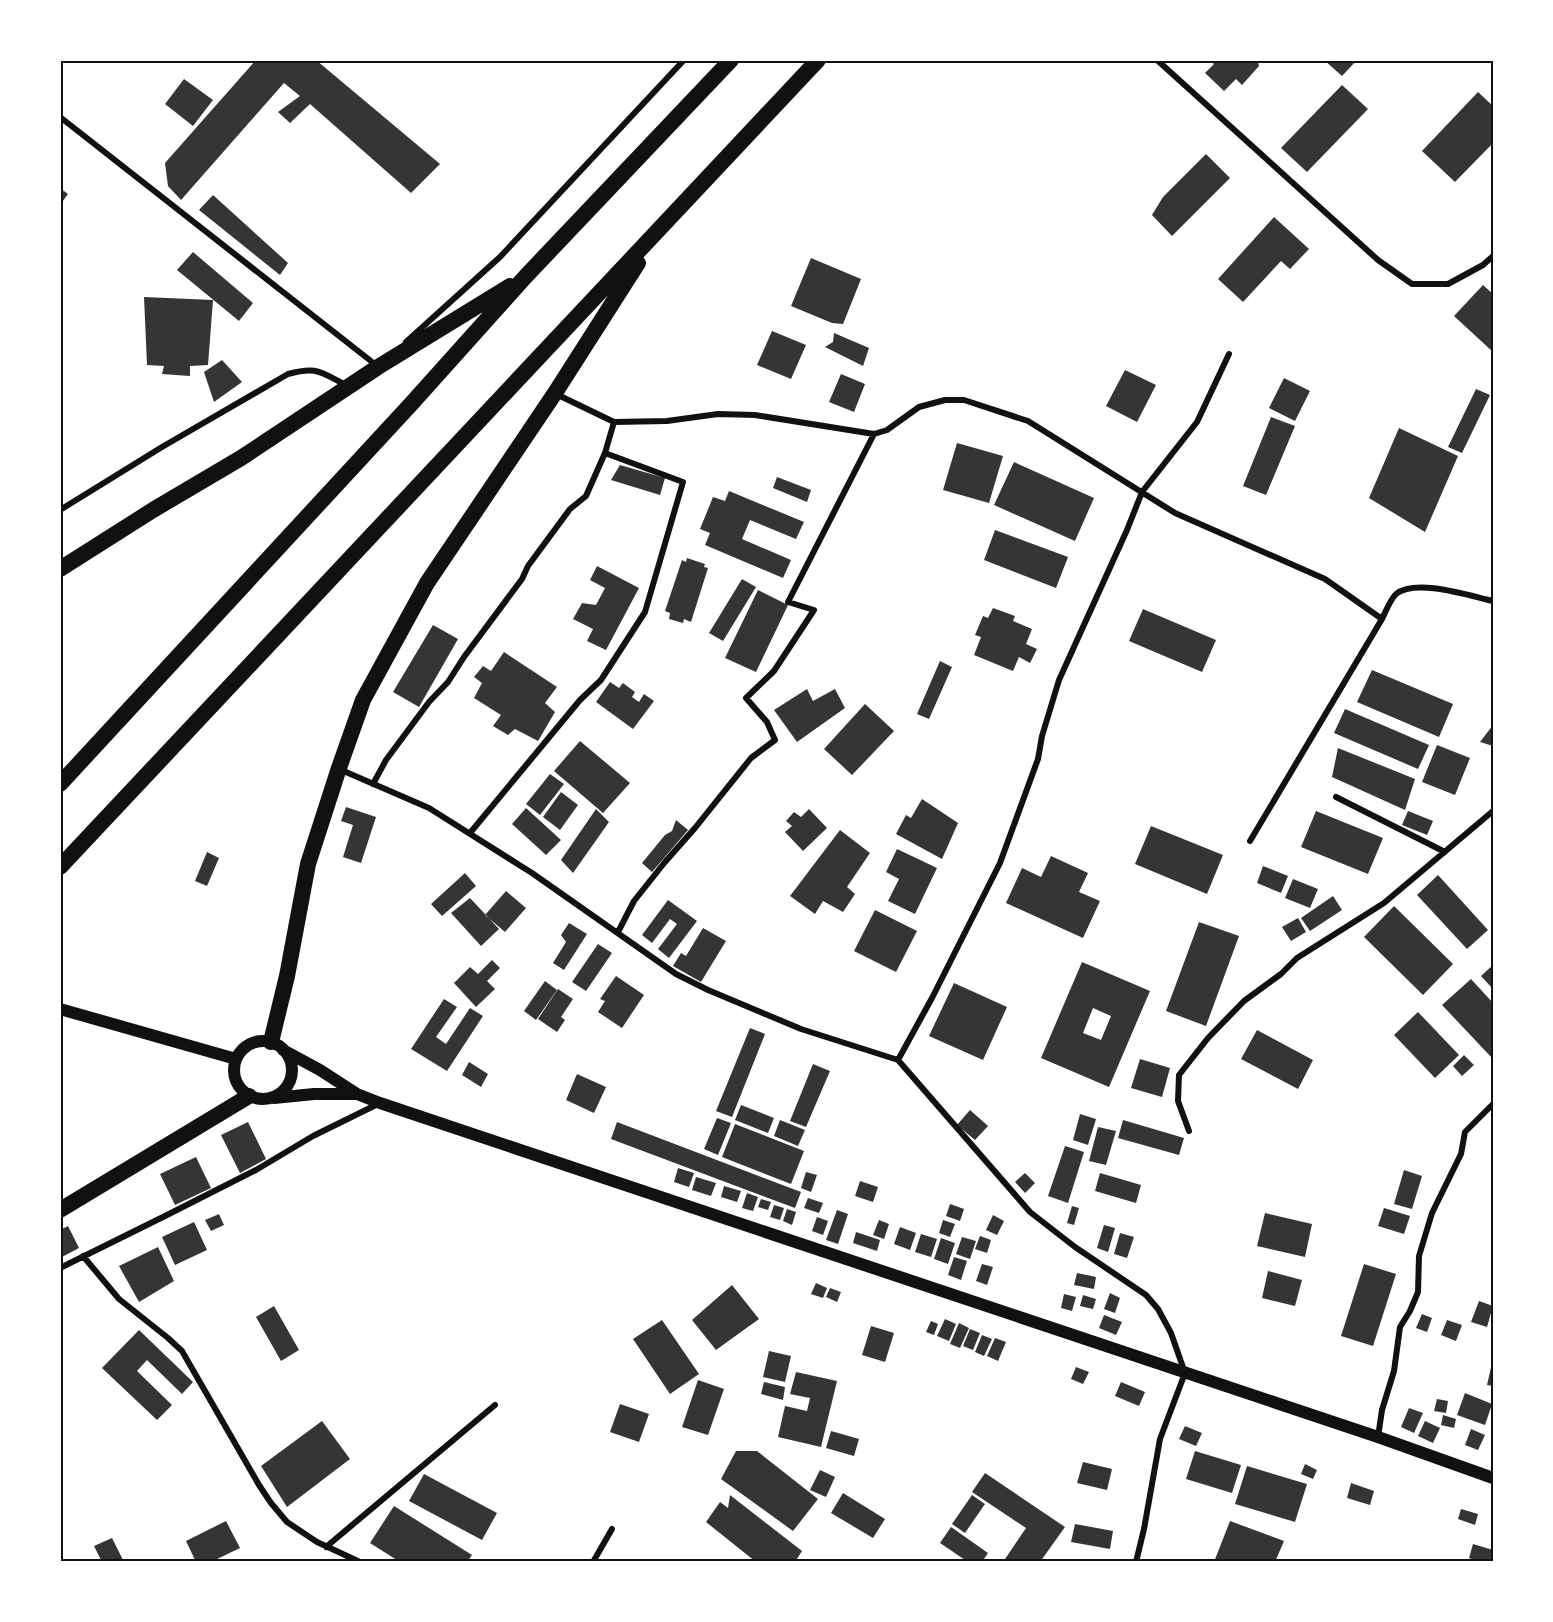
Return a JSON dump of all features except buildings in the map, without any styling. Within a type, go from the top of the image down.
[{"type":"highway","points":[[60,784],[404,412],[526,276],[730,60]]},
{"type":"highway","points":[[60,867],[818,60]]},
{"type":"highway","points":[[277,1046],[287,976],[308,864],[363,700],[427,583],[555,393],[658,230]]},
{"type":"highway","points":[[60,569],[241,458],[378,367],[526,276]]},
{"type":"highway","points":[[60,1210],[249,1096]]},
{"type":"main road","points":[[60,1009],[236,1059]]},
{"type":"main road","points":[[357,1094],[314,1094],[259,1099],[249,1096],[240,1089],[235,1080],[236,1059],[250,1044],[261,1041],[277,1046],[357,1094],[380,1103],[1378,1437],[1493,1478]]},
{"type":"main road","points":[[270,1098],[279,1094],[287,1086],[292,1074],[291,1062],[277,1046]]},
{"type":"street","points":[[60,117],[378,367],[500,257],[684,60]]},
{"type":"street","points":[[1156,60],[1378,260],[1412,284],[1448,284],[1483,265],[1493,256]]},
{"type":"street","points":[[898,1060],[1000,863],[1038,759],[1042,736],[1059,680],[1142,492],[1197,422],[1229,354]]},
{"type":"street","points":[[60,510],[162,447],[288,374],[306,369],[317,371],[349,387]]},
{"type":"street","points":[[555,393],[614,422],[667,421],[718,414],[755,414],[874,434],[887,430],[919,408],[945,400],[964,400],[1028,421],[1175,513],[1325,579],[1382,619]]},
{"type":"street","points":[[373,784],[386,760],[429,702],[448,682],[570,509],[586,496],[605,453],[614,422]]},
{"type":"street","points":[[618,932],[633,901],[751,758],[775,740],[767,722],[746,698],[774,671],[814,610],[788,602],[874,434]]},
{"type":"street","points":[[470,833],[580,700],[601,680],[645,612],[683,482],[605,453]]},
{"type":"street","points":[[1250,841],[1394,596],[1412,587],[1493,601]]},
{"type":"street","points":[[339,768],[429,808],[470,833],[618,932],[676,974],[801,1029],[898,1060],[1030,1212],[1059,1236],[1146,1295],[1158,1309],[1171,1333],[1185,1373],[1160,1439],[1136,1562]]},
{"type":"street","points":[[1336,797],[1445,852]]},
{"type":"street","points":[[1189,1131],[1178,1101],[1179,1075],[1208,1038],[1245,1001],[1281,975],[1297,958],[1384,903],[1493,811]]},
{"type":"street","points":[[60,1268],[256,1170],[313,1136],[380,1103]]},
{"type":"street","points":[[1378,1437],[1382,1410],[1394,1371],[1400,1327],[1418,1292],[1419,1256],[1432,1213],[1461,1154],[1465,1132],[1493,1104]]},
{"type":"street","points":[[83,1256],[118,1299],[182,1351],[259,1485],[287,1522],[326,1547],[360,1562]]},
{"type":"street","points":[[326,1547],[495,1405]]},
{"type":"street","points":[[593,1562],[612,1529]]}]
